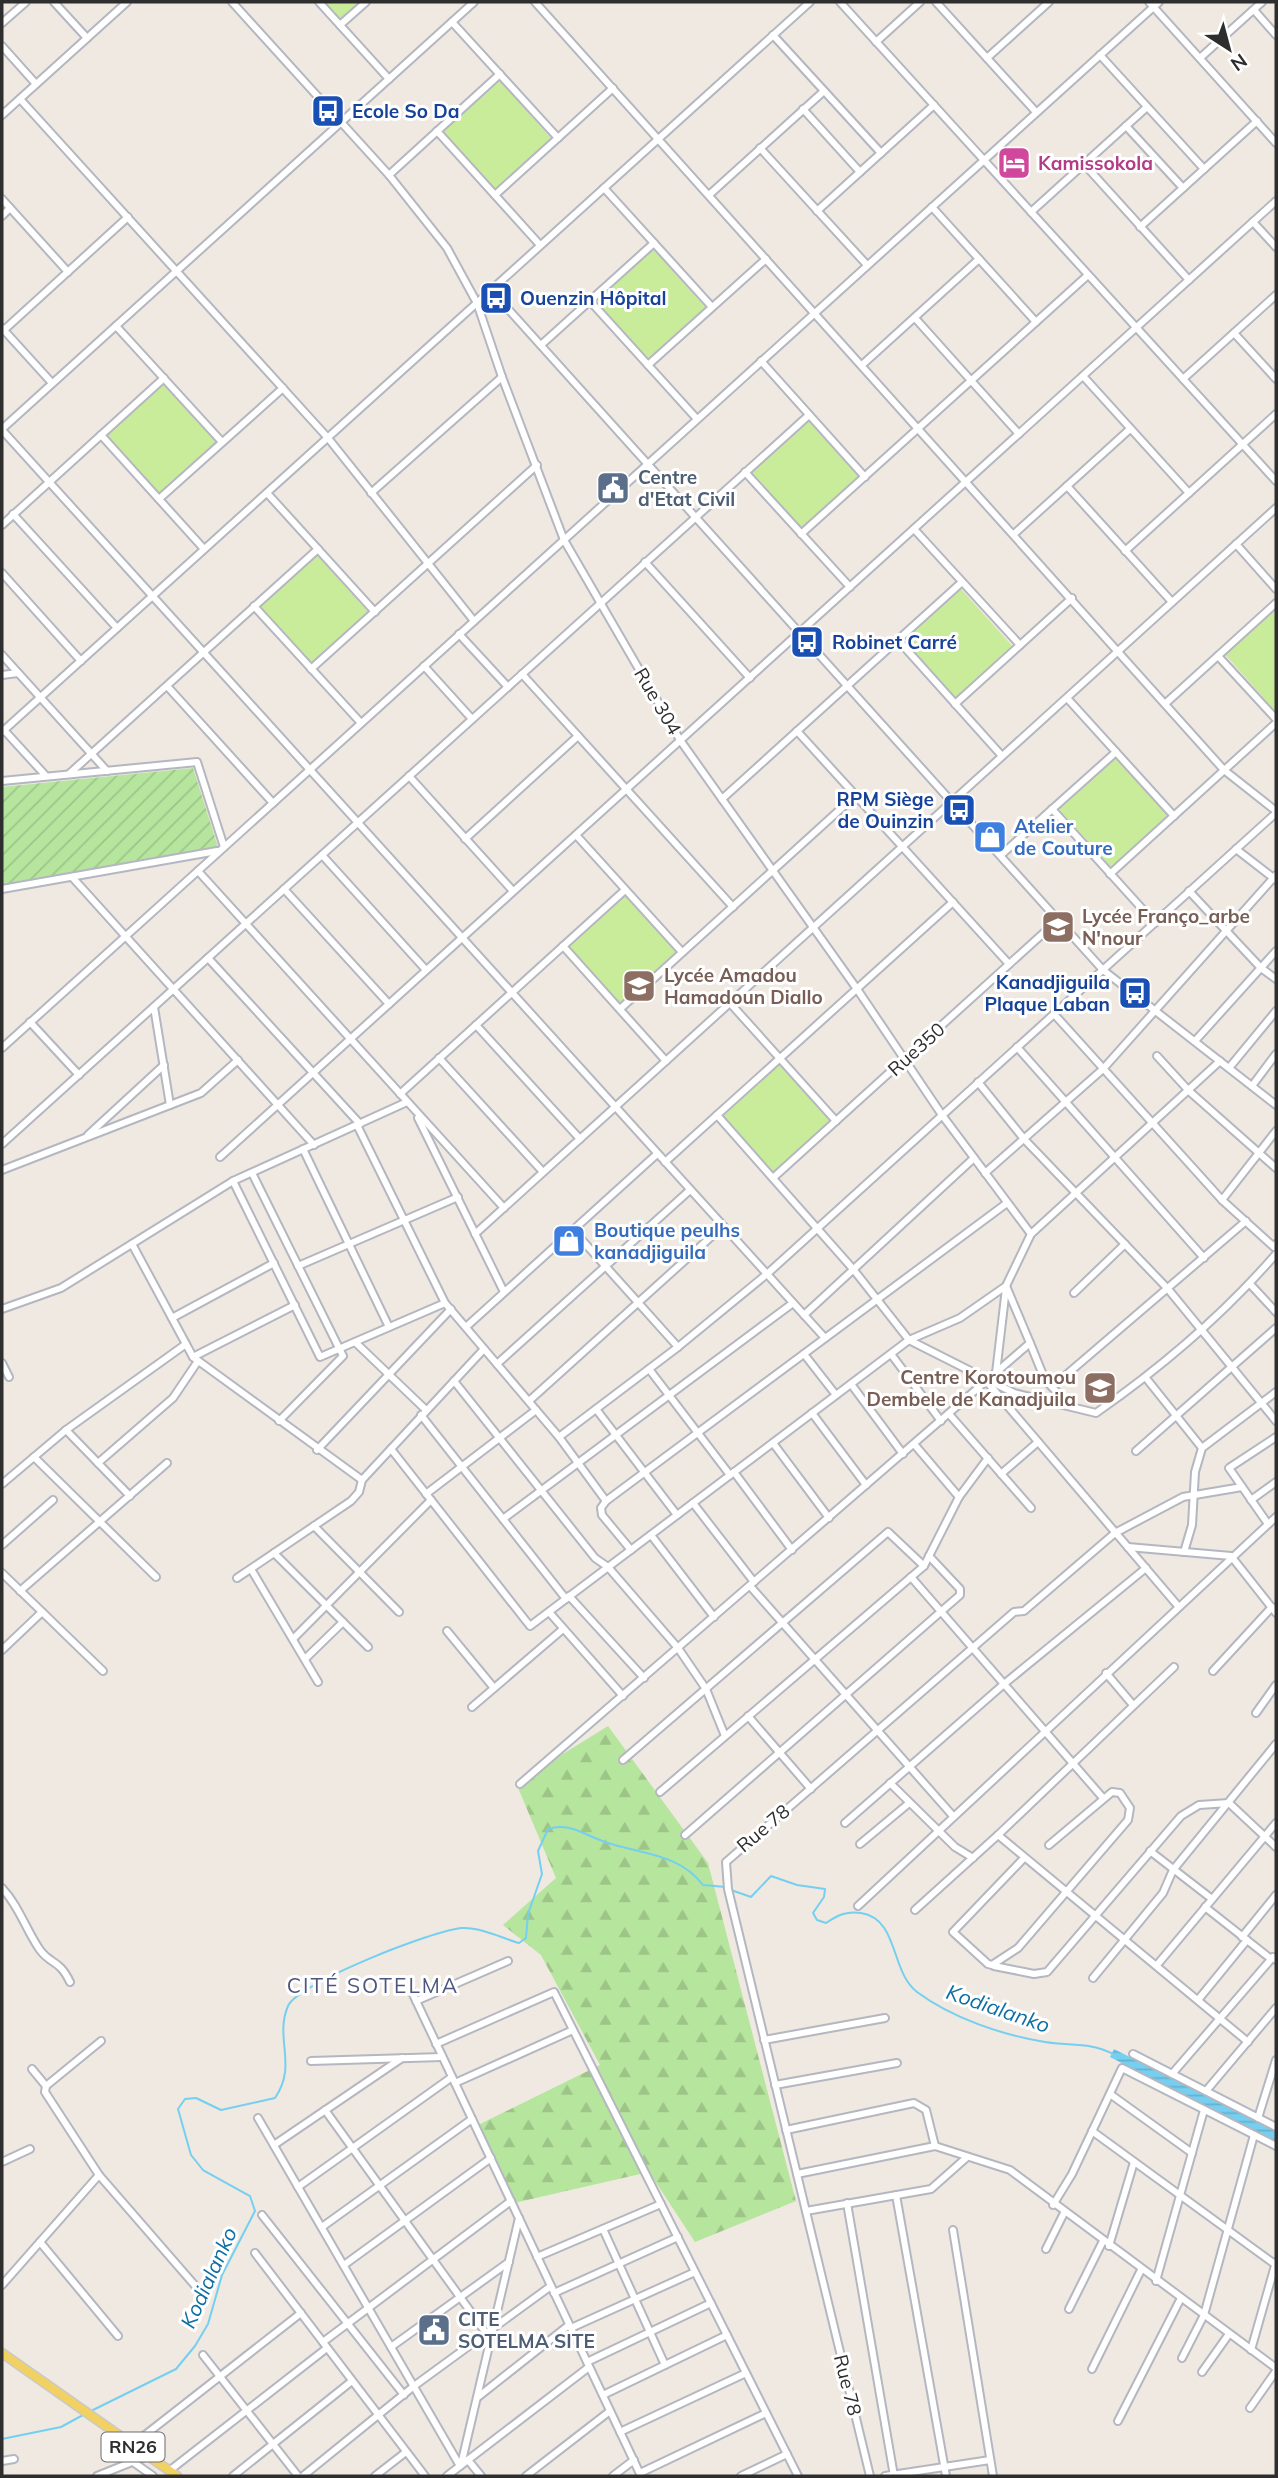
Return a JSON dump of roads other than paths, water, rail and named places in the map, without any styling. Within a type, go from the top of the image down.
[{"type":"main road","name":"RN26","points":[[2,2353],[177,2476]]},
{"type":"street","points":[[2,23],[26,2]]},
{"type":"street","points":[[54,2],[87,38]]},
{"type":"street","points":[[2,116],[127,2]]},
{"type":"street","points":[[319,2],[389,79]]},
{"type":"street","points":[[340,25],[366,2]]},
{"type":"street","points":[[474,2],[2,430],[825,1338]]},
{"type":"street","points":[[535,2],[1224,770],[1276,812],[766,1274],[678,1347],[559,1437]]},
{"type":"street","points":[[46,776],[3,731],[810,2]]},
{"type":"street","points":[[840,2],[1276,481]]},
{"type":"street","points":[[876,41],[920,2]]},
{"type":"street","points":[[936,2],[1037,112]]},
{"type":"street","points":[[987,58],[1049,2]]},
{"type":"street","points":[[1200,58],[1262,2]]},
{"type":"street","points":[[2,1048],[1100,55],[1153,3],[1276,143]]},
{"type":"street","name":"Rue 304","points":[[237,4],[389,175],[447,248],[477,303],[564,540],[680,740],[857,989],[942,1115],[1031,1234]]},
{"type":"street","points":[[1254,10],[1276,35]]},
{"type":"street","points":[[452,22],[558,138]]},
{"type":"street","points":[[773,35],[881,153]]},
{"type":"street","points":[[2,46],[36,84]]},
{"type":"street","points":[[1100,55],[1204,169]]},
{"type":"street","points":[[389,175],[500,74]]},
{"type":"street","points":[[495,195],[613,88]]},
{"type":"street","points":[[709,195],[824,91]]},
{"type":"street","points":[[20,99],[328,438],[474,621]]},
{"type":"street","points":[[817,211],[934,105]]},
{"type":"street","points":[[1031,212],[1147,107]]},
{"type":"street","points":[[803,109],[860,172]]},
{"type":"street","points":[[1140,226],[1257,121]]},
{"type":"street","points":[[1126,126],[1183,188]]},
{"type":"street","points":[[437,131],[540,245]]},
{"type":"street","points":[[760,148],[867,265]]},
{"type":"street","points":[[1084,164],[1189,280]]},
{"type":"street","points":[[604,188],[712,307]]},
{"type":"street","points":[[2,199],[68,272]]},
{"type":"street","points":[[220,1157],[1276,201]]},
{"type":"street","points":[[932,207],[1036,322]]},
{"type":"street","points":[[2,216],[10,208]]},
{"type":"street","points":[[52,383],[3,329],[128,218]]},
{"type":"street","points":[[1254,222],[1276,247]]},
{"type":"street","points":[[541,345],[654,243]]},
{"type":"street","points":[[648,365],[766,259]]},
{"type":"street","points":[[862,365],[979,260]]},
{"type":"street","points":[[801,534],[1088,275]]},
{"type":"street","points":[[491,290],[1103,970],[1276,1105]]},
{"type":"street","points":[[1183,379],[1276,295]]},
{"type":"street","points":[[590,301],[697,419]]},
{"type":"street","points":[[915,318],[1020,433]]},
{"type":"street","points":[[116,326],[222,442]]},
{"type":"street","points":[[1234,332],[1276,379]]},
{"type":"street","points":[[761,362],[865,477]]},
{"type":"street","points":[[1083,376],[1189,493]]},
{"type":"street","points":[[371,493],[502,377]]},
{"type":"street","points":[[2,525],[164,378]]},
{"type":"street","points":[[159,499],[283,388]]},
{"type":"street","points":[[1125,551],[1276,414]]},
{"type":"street","points":[[2,1144],[809,415]]},
{"type":"street","points":[[1014,534],[1130,429]]},
{"type":"street","points":[[101,435],[204,549]]},
{"type":"street","points":[[312,669],[537,465]]},
{"type":"street","points":[[745,472],[850,587]]},
{"type":"street","points":[[1067,486],[1172,602]]},
{"type":"street","points":[[267,493],[374,612]]},
{"type":"street","points":[[475,1234],[1276,508]]},
{"type":"street","points":[[13,514],[117,628]]},
{"type":"street","points":[[914,529],[1020,645]]},
{"type":"street","points":[[1236,544],[1276,589]]},
{"type":"street","points":[[69,774],[318,549]]},
{"type":"street","points":[[645,562],[750,678]]},
{"type":"street","points":[[2,573],[81,661]]},
{"type":"street","points":[[722,799],[962,582]]},
{"type":"street","points":[[955,704],[1072,598]]},
{"type":"street","points":[[1166,703],[1276,603]]},
{"type":"street","points":[[254,606],[361,723]]},
{"type":"street","points":[[459,634],[508,687]]},
{"type":"street","points":[[898,640],[1002,756]]},
{"type":"street","points":[[2,654],[107,771]]},
{"type":"street","points":[[1110,873],[1276,721],[1218,656]]},
{"type":"street","points":[[424,666],[472,719]]},
{"type":"street","points":[[2,675],[18,673]]},
{"type":"street","points":[[522,674],[733,907]]},
{"type":"street","points":[[167,685],[273,803]]},
{"type":"street","points":[[1067,698],[1174,816]]},
{"type":"street","points":[[797,731],[1009,964]]},
{"type":"street","points":[[465,839],[578,736]]},
{"type":"street","points":[[1001,855],[1115,752]]},
{"type":"street","points":[[2,781],[197,762],[222,849]]},
{"type":"street","points":[[409,776],[513,891]]},
{"type":"street","points":[[620,1009],[856,795]]},
{"type":"street","points":[[1052,809],[1154,923]]},
{"type":"street","points":[[576,835],[682,952]]},
{"type":"street","points":[[2,889],[222,849]]},
{"type":"street","points":[[985,1173],[1103,1069],[1275,878],[1236,849]]},
{"type":"street","points":[[322,855],[426,970]]},
{"type":"street","points":[[198,871],[503,1208]]},
{"type":"street","points":[[72,877],[314,1145]]},
{"type":"street","points":[[284,889],[389,1004]]},
{"type":"street","points":[[400,1094],[625,890]]},
{"type":"street","points":[[1189,891],[1261,968],[1276,979]]},
{"type":"street","points":[[665,1162],[953,902]]},
{"type":"street","name":"Rue350","points":[[773,1178],[1059,919]]},
{"type":"street","points":[[563,946],[666,1061]]},
{"type":"street","points":[[1195,1041],[1276,951]]},
{"type":"street","points":[[208,958],[358,1125],[445,1303],[559,1437],[606,1501]]},
{"type":"street","points":[[730,1003],[836,1121]]},
{"type":"street","points":[[154,1007],[170,1105]]},
{"type":"street","points":[[1229,1068],[1276,1011]]},
{"type":"street","points":[[717,1115],[853,1269],[909,1340],[1014,1393],[1096,1413],[1146,1378],[1201,1329],[1250,1284],[1276,1248],[1222,1200],[1054,1014]]},
{"type":"street","points":[[30,1022],[79,1075]]},
{"type":"street","points":[[476,1025],[580,1139]]},
{"type":"street","points":[[1017,1047],[1204,1258]]},
{"type":"street","points":[[1252,1086],[1276,1054]]},
{"type":"street","points":[[1157,1056],[1189,1091],[1276,1168]]},
{"type":"street","points":[[439,1058],[543,1172]]},
{"type":"street","points":[[2,1170],[201,1093],[238,1060]]},
{"type":"street","points":[[996,1373],[1006,1286],[1031,1234],[1220,1061]]},
{"type":"street","points":[[85,1138],[164,1065]]},
{"type":"street","points":[[978,1082],[1024,1139],[1168,1289],[1276,1421]]},
{"type":"street","points":[[2,1309],[61,1288],[233,1181],[408,1102]]},
{"type":"street","points":[[415,1110],[505,1292]]},
{"type":"street","points":[[1222,1200],[1276,1131]]},
{"type":"street","points":[[303,1150],[389,1328]]},
{"type":"street","points":[[466,1327],[657,1154]]},
{"type":"street","points":[[804,1315],[974,1158]]},
{"type":"street","points":[[253,1173],[342,1356],[279,1421]]},
{"type":"street","points":[[233,1181],[320,1357],[445,1303]]},
{"type":"street","points":[[497,1364],[690,1190]]},
{"type":"street","points":[[298,1266],[458,1197]]},
{"type":"street","points":[[631,1550],[602,1515],[601,1508],[606,1501],[1007,1203]]},
{"type":"street","points":[[1052,1387],[1246,1221]]},
{"type":"street","points":[[529,1401],[723,1226]]},
{"type":"street","points":[[573,1230],[678,1347]]},
{"type":"street","points":[[132,1244],[195,1359],[317,1450],[362,1480]]},
{"type":"street","points":[[1074,1293],[1125,1244]]},
{"type":"street","points":[[172,1318],[274,1263]]},
{"type":"street","points":[[1250,1284],[1276,1312]]},
{"type":"street","points":[[391,1449],[530,1626],[909,1340],[960,1318],[1006,1286]]},
{"type":"street","points":[[1006,1286],[1042,1373],[1072,1406]]},
{"type":"street","points":[[503,1518],[793,1303]]},
{"type":"street","points":[[98,1463],[173,1398],[195,1359],[295,1305]]},
{"type":"street","points":[[317,1450],[451,1310]]},
{"type":"street","points":[[1136,1451],[1276,1328]]},
{"type":"street","points":[[355,1342],[424,1413],[462,1466],[568,1597],[643,1678]]},
{"type":"street","points":[[520,1784],[1030,1343]]},
{"type":"street","points":[[2,1484],[66,1430],[186,1344]]},
{"type":"street","points":[[237,1578],[351,1501],[359,1492],[362,1480],[484,1349]]},
{"type":"street","points":[[804,1354],[836,1395]]},
{"type":"street","points":[[891,1354],[941,1421]]},
{"type":"street","points":[[2,1363],[9,1377]]},
{"type":"street","points":[[649,1369],[792,1550]]},
{"type":"street","points":[[1146,1378],[1202,1448]]},
{"type":"street","points":[[454,1381],[595,1558],[608,1567],[678,1648],[706,1689],[725,1736]]},
{"type":"street","points":[[986,1381],[1178,1606]]},
{"type":"street","points":[[851,1384],[903,1454]]},
{"type":"street","points":[[1184,1552],[1192,1525],[1193,1493],[1202,1448],[1263,1405],[1276,1392]]},
{"type":"street","points":[[596,1409],[677,1515]]},
{"type":"street","points":[[293,1639],[428,1497],[462,1466],[536,1410]]},
{"type":"street","points":[[812,1413],[866,1485]]},
{"type":"street","points":[[949,1414],[1031,1508]]},
{"type":"street","points":[[66,1430],[130,1496]]},
{"type":"street","points":[[1268,1524],[1229,1468],[1276,1437]]},
{"type":"street","points":[[1002,1474],[1038,1442]]},
{"type":"street","points":[[773,1443],[829,1518]]},
{"type":"street","points":[[914,1444],[959,1497]]},
{"type":"street","points":[[34,1457],[156,1577]]},
{"type":"street","points":[[660,1792],[924,1566],[959,1497],[988,1458]]},
{"type":"street","points":[[20,1591],[167,1463]]},
{"type":"street","points":[[1251,1500],[1276,1482]]},
{"type":"street","name":"Rue 78","points":[[870,2476],[728,1889],[729,1857],[1014,1612],[1024,1611],[1115,1532],[1193,1493],[1242,1487]]},
{"type":"street","points":[[2,1545],[53,1500]]},
{"type":"street","points":[[693,1503],[782,1623],[953,1816]]},
{"type":"street","points":[[858,1906],[1231,1556],[1276,1517]]},
{"type":"street","points":[[314,1526],[399,1612]]},
{"type":"street","points":[[623,1760],[888,1532],[924,1566]]},
{"type":"street","points":[[651,1535],[714,1617]]},
{"type":"street","points":[[1128,1547],[1231,1556],[1274,1610],[1213,1671]]},
{"type":"street","points":[[274,1553],[368,1647]]},
{"type":"street","points":[[685,1835],[960,1595],[960,1590],[929,1556]]},
{"type":"street","points":[[845,1823],[1004,1685],[1146,1568]]},
{"type":"street","points":[[251,1569],[318,1682]]},
{"type":"street","points":[[2,1573],[103,1671]]},
{"type":"street","points":[[911,1577],[1102,1798]]},
{"type":"street","points":[[2,1650],[42,1612]]},
{"type":"street","points":[[549,1612],[623,1696]]},
{"type":"street","points":[[305,1659],[343,1622]]},
{"type":"street","points":[[472,1707],[564,1629]]},
{"type":"street","points":[[447,1631],[494,1688]]},
{"type":"street","points":[[915,1910],[1174,1667]]},
{"type":"street","points":[[1106,1673],[1133,1705]]},
{"type":"street","points":[[1256,1713],[1276,1685]]},
{"type":"street","points":[[748,1716],[811,1788]]},
{"type":"street","points":[[1093,1978],[1163,1893],[1173,1870],[1276,1744]]},
{"type":"street","points":[[890,1783],[908,1804],[954,1847],[973,1858]]},
{"type":"street","points":[[992,1965],[1018,1948],[1132,1813],[1120,1793],[1112,1792],[1049,1845]]},
{"type":"street","points":[[1024,1858],[953,1932],[992,1965],[1034,1974],[1047,1972],[1096,1913],[1191,1808],[1210,1802],[1229,1803],[1276,1847]]},
{"type":"street","points":[[860,1844],[908,1804]]},
{"type":"street","points":[[1157,1965],[1276,1822]]},
{"type":"street","points":[[998,1835],[1024,1858],[1068,1889],[1248,2042]]},
{"type":"street","points":[[1150,1852],[1212,1899]]},
{"type":"street","points":[[2,1888],[12,1899],[43,1954],[62,1965],[70,1982]]},
{"type":"street","points":[[1198,2000],[1276,1895]]},
{"type":"street","points":[[1172,2074],[1273,1960],[1205,1907]]},
{"type":"street","points":[[416,2001],[508,1961]]},
{"type":"street","points":[[410,1988],[640,2475],[766,2413]]},
{"type":"street","points":[[436,2044],[554,1992],[798,2476]]},
{"type":"street","points":[[1206,2091],[1276,2008]]},
{"type":"street","points":[[764,2039],[885,2018]]},
{"type":"street","points":[[298,2187],[454,2080],[573,2030]]},
{"type":"street","points":[[101,2041],[46,2086],[45,2092],[99,2175],[198,2289]]},
{"type":"street","points":[[1133,2054],[1276,2127]]},
{"type":"street","points":[[311,2061],[442,2057]]},
{"type":"street","points":[[274,2145],[402,2058]]},
{"type":"street","points":[[1258,2118],[1276,2060]]},
{"type":"street","points":[[775,2085],[897,2063]]},
{"type":"street","points":[[1053,2205],[1122,2068],[1276,2146]]},
{"type":"street","points":[[32,2069],[46,2086]]},
{"type":"street","points":[[1110,2094],[1192,2153]]},
{"type":"street","points":[[786,2130],[914,2103],[926,2110],[935,2146]]},
{"type":"street","points":[[325,2110],[486,2333]]},
{"type":"street","points":[[1156,2281],[1204,2110]]},
{"type":"street","points":[[258,2118],[460,2466]]},
{"type":"street","points":[[322,2227],[472,2119]]},
{"type":"street","points":[[1092,2131],[1276,2263],[1251,2350]]},
{"type":"street","points":[[1182,2358],[1204,2315],[1254,2135]]},
{"type":"street","points":[[797,2174],[935,2146],[1018,2174],[1053,2205],[1276,2370],[1250,2408]]},
{"type":"street","points":[[2,2162],[30,2149]]},
{"type":"street","points":[[344,2265],[491,2158]]},
{"type":"street","points":[[806,2211],[937,2186],[966,2158]]},
{"type":"street","points":[[1069,2309],[1106,2244],[1134,2162]]},
{"type":"street","points":[[2,2283],[99,2175]]},
{"type":"street","points":[[896,2195],[946,2476]]},
{"type":"street","points":[[169,2471],[325,2345],[347,2323],[510,2201]]},
{"type":"street","points":[[848,2203],[894,2475]]},
{"type":"street","points":[[537,2257],[661,2204]]},
{"type":"street","points":[[1046,2249],[1064,2213]]},
{"type":"street","points":[[262,2215],[404,2395]]},
{"type":"street","points":[[460,2466],[519,2218]]},
{"type":"street","points":[[603,2229],[665,2365]]},
{"type":"street","points":[[953,2230],[993,2476]]},
{"type":"street","points":[[555,2293],[678,2237]]},
{"type":"street","points":[[40,2242],[118,2336]]},
{"type":"street","points":[[255,2253],[425,2476]]},
{"type":"street","points":[[391,2347],[509,2262]]},
{"type":"street","points":[[1092,2369],[1141,2270]]},
{"type":"street","points":[[476,2398],[570,2326],[695,2272]]},
{"type":"street","points":[[303,2476],[380,2417],[414,2386],[551,2286]]},
{"type":"street","points":[[1118,2421],[1181,2298]]},
{"type":"street","points":[[447,2476],[588,2365],[711,2303]]},
{"type":"street","points":[[131,2446],[300,2314]]},
{"type":"street","points":[[1202,2372],[1229,2334]]},
{"type":"street","points":[[603,2395],[727,2335]]},
{"type":"street","points":[[203,2355],[298,2476]]},
{"type":"street","points":[[620,2432],[746,2373]]},
{"type":"street","points":[[233,2476],[352,2381]]},
{"type":"street","points":[[526,2476],[610,2411]]},
{"type":"street","points":[[375,2476],[407,2452]]},
{"type":"street","points":[[740,2476],[787,2454]]},
{"type":"street","points":[[97,2476],[147,2456]]},
{"type":"street","points":[[2,2461],[14,2459]]},
{"type":"street","points":[[468,2460],[481,2476]]},
{"type":"street","points":[[613,2476],[634,2460]]},
{"type":"street","points":[[885,2476],[990,2460]]},
{"type":"street","points":[[133,2462],[153,2476]]},
{"type":"water","points":[[1114,2049],[1276,2131],[1276,2142],[1110,2057]]},
{"type":"waterway","name":"Kodialanko","points":[[91,2411],[176,2369],[195,2346],[208,2324],[222,2275],[255,2211],[250,2196],[203,2170],[191,2155],[178,2109],[185,2099],[196,2098],[221,2110],[275,2098],[285,2074],[284,2018],[288,2006],[297,1996],[315,1984],[368,1959],[447,1931],[476,1929],[519,1943],[526,1938],[528,1914],[542,1874],[538,1851],[548,1829],[570,1828],[605,1842],[671,1860],[693,1874],[703,1885],[726,1887]]},
{"type":"waterway","name":"Kodialanko","points":[[731,1890],[751,1897],[771,1876],[797,1885],[825,1889],[824,1897],[813,1913],[817,1920],[826,1923],[846,1913],[861,1913],[873,1917],[888,1935],[908,1983],[917,1992],[946,2010],[1012,2035],[1045,2042],[1088,2046],[1113,2054]]},
{"type":"waterway","name":"Kodialanko","points":[[2,2439],[61,2427],[83,2415]]},
{"type":"place","name":"Ecole So Da","points":[[328,111]]},
{"type":"place","name":"Kamissokola","points":[[1014,163]]},
{"type":"place","name":"Ouenzin Hôpital","points":[[496,298]]},
{"type":"place","name":"Centre d'Etat Civil","points":[[613,488]]},
{"type":"place","name":"Robinet Carré","points":[[807,642]]},
{"type":"place","name":"RPM Siège de Ouinzin","points":[[959,810]]},
{"type":"place","name":"Atelier de Couture","points":[[990,837]]},
{"type":"place","name":"Lycée Franço_arbe N'nour","points":[[1058,927]]},
{"type":"place","name":"Lycée Amadou Hamadoun Diallo","points":[[639,986]]},
{"type":"place","name":"Kanadjiguila Plaque Laban","points":[[1135,993]]},
{"type":"place","name":"Boutique peulhs kanadjiguila","points":[[569,1241]]},
{"type":"place","name":"Centre Korotoumou Dembele de Kanadjuila","points":[[1100,1388]]},
{"type":"place","name":"CITE SOTELMA SITE","points":[[434,2330]]},
{"type":"district","name":"CITÉ SOTELMA","points":[[373,1986]]}]
